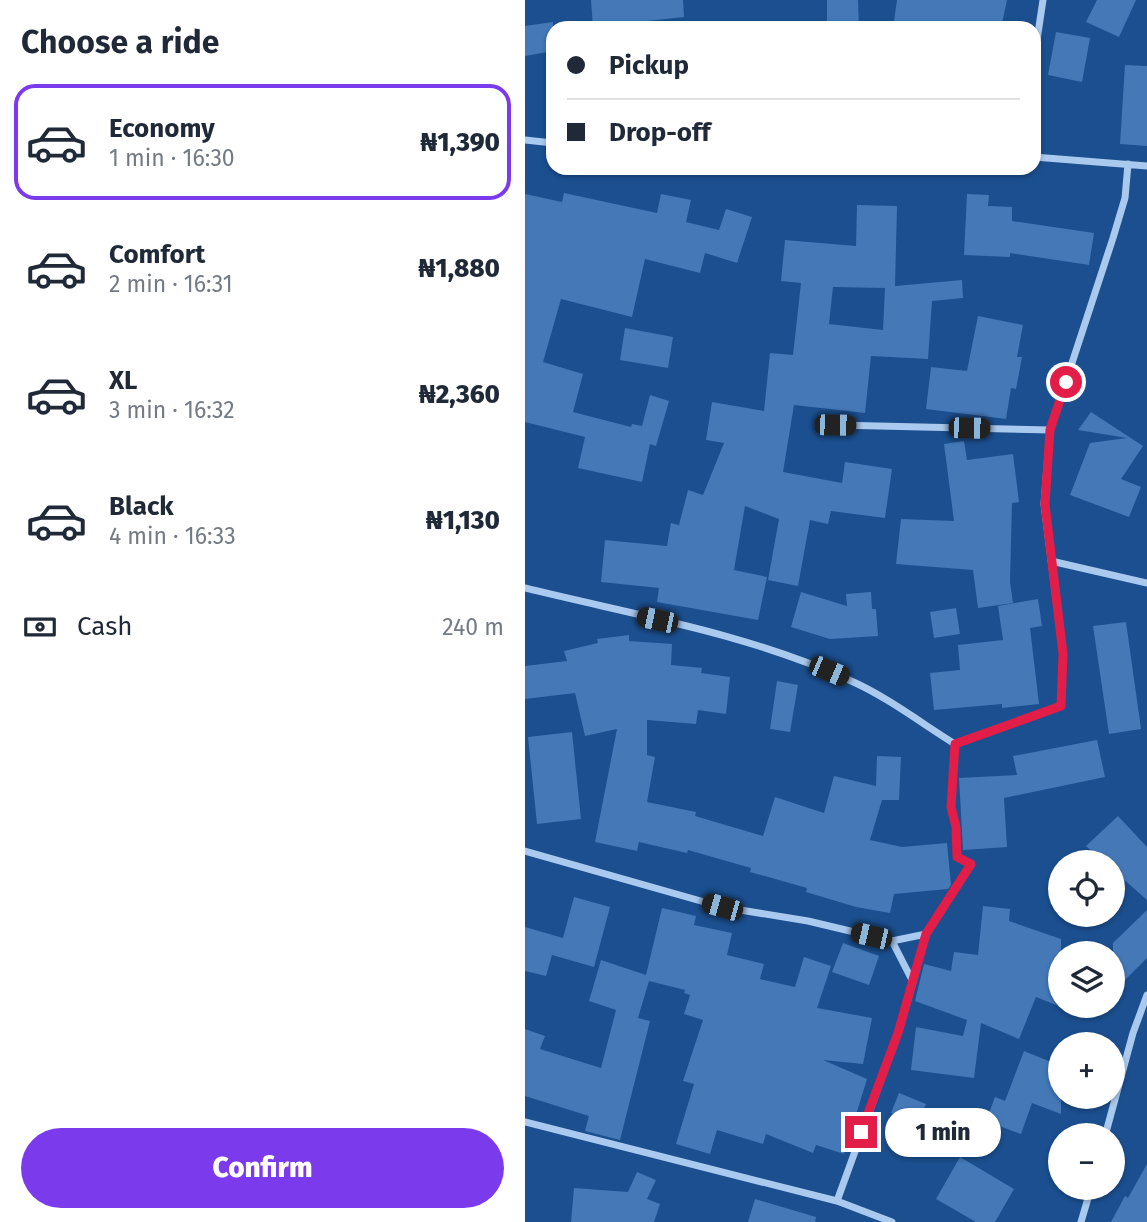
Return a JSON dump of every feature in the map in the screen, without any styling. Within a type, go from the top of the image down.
[{"type":"street","points":[[1040,21],[1043,0]]},
{"type":"street","points":[[525,140],[546,142]]},
{"type":"street","points":[[1041,158],[1147,166]]},
{"type":"street","points":[[955,744],[1061,706],[1063,654],[1045,504],[1050,430],[1125,198],[1128,164]]},
{"type":"street","points":[[835,425],[1050,430]]},
{"type":"street","points":[[1051,561],[1147,583]]},
{"type":"street","points":[[525,588],[705,630],[804,661],[853,681],[955,744]]},
{"type":"street","points":[[837,1200],[884,1063],[898,1033],[926,934],[971,864],[957,857],[956,827],[951,807],[955,744]]},
{"type":"street","points":[[525,851],[722,907],[808,921],[892,941],[926,934]]},
{"type":"street","points":[[892,941],[913,982]]},
{"type":"street","points":[[1109,1123],[1133,1033],[1147,995]]},
{"type":"street","points":[[525,1122],[837,1200],[892,1222]]},
{"type":"street","points":[[1081,1222],[1087,1200]]},
{"type":"building","points":[[591,0],[683,0],[684,17],[648,21],[593,21]]},
{"type":"building","points":[[827,0],[858,0],[859,21],[827,21]]},
{"type":"building","points":[[897,0],[1007,0],[1002,21],[894,21]]},
{"type":"building","points":[[1097,0],[1136,0],[1119,37],[1086,22]]},
{"type":"building","points":[[546,23],[546,52],[525,56],[525,26]]},
{"type":"building","points":[[1056,32],[1090,38],[1082,82],[1048,75]]},
{"type":"building","points":[[1125,65],[1147,66],[1147,146],[1120,144]]},
{"type":"building","points":[[564,193],[657,213],[661,194],[691,200],[686,222],[719,230],[726,209],[752,217],[737,263],[705,253],[700,273],[645,259],[632,317],[561,299],[543,362],[583,374],[573,412],[631,427],[632,424],[642,426],[650,395],[669,401],[656,446],[650,444],[642,482],[578,468],[585,437],[525,422],[525,194],[562,202]]},
{"type":"building","points":[[967,194],[989,195],[988,206],[1012,207],[1012,221],[1094,233],[1089,265],[1010,253],[1010,257],[964,255]]},
{"type":"building","points":[[857,205],[897,206],[895,286],[962,280],[963,298],[932,301],[928,359],[871,356],[865,413],[794,405],[783,472],[842,483],[845,462],[892,469],[885,518],[831,511],[828,524],[810,520],[798,586],[768,580],[779,519],[745,506],[734,570],[767,577],[758,620],[657,602],[659,588],[601,582],[605,540],[667,546],[671,523],[679,525],[688,490],[703,495],[724,443],[706,440],[712,402],[764,411],[770,353],[793,355],[801,283],[781,281],[785,240],[856,246]],"holes":[[[833,287],[885,288],[883,330],[829,324]]]},
{"type":"building","points":[[978,316],[1023,325],[1017,357],[1022,357],[1016,389],[1011,388],[1006,419],[926,409],[931,367],[967,371]]},
{"type":"building","points":[[625,328],[673,337],[668,368],[620,360]]},
{"type":"building","points":[[1091,412],[1143,446],[1121,479],[1141,487],[1129,517],[1070,495],[1090,443],[1127,438],[1078,430]]},
{"type":"building","points":[[964,441],[967,460],[1013,454],[1019,502],[1012,503],[1010,582],[1013,603],[978,608],[973,570],[896,564],[901,519],[954,521],[944,444]]},
{"type":"building","points":[[801,592],[847,606],[846,594],[871,592],[872,609],[876,609],[878,636],[830,639],[791,627]]},
{"type":"building","points":[[1038,599],[1042,626],[1030,628],[1039,704],[1002,708],[1002,704],[934,710],[930,673],[960,670],[958,645],[1003,640],[998,606]]},
{"type":"building","points":[[956,608],[960,634],[934,638],[930,612]]},
{"type":"building","points":[[1126,622],[1141,729],[1109,734],[1093,626]]},
{"type":"building","points":[[629,635],[629,641],[672,644],[671,665],[702,668],[701,673],[730,677],[726,714],[698,710],[696,724],[647,720],[647,755],[655,757],[647,802],[696,812],[695,816],[763,836],[775,797],[824,813],[834,776],[876,786],[877,756],[901,757],[899,800],[882,800],[870,840],[902,847],[947,843],[951,885],[948,889],[894,894],[890,913],[856,907],[806,892],[807,888],[750,872],[751,868],[688,850],[687,853],[639,842],[637,851],[595,842],[617,729],[585,736],[575,693],[525,699],[525,666],[567,661],[564,651],[598,643],[597,639]]},
{"type":"building","points":[[777,681],[798,685],[790,732],[770,729]]},
{"type":"building","points":[[572,732],[581,819],[537,824],[528,737]]},
{"type":"building","points":[[1097,740],[1105,777],[1004,798],[1007,847],[963,850],[959,778],[1017,775],[1013,756]]},
{"type":"building","points":[[1118,816],[1147,847],[1147,900],[1125,881],[1125,850],[1090,850],[1086,846]]},
{"type":"building","points":[[574,897],[610,907],[594,967],[552,955],[546,976],[525,971],[525,927],[563,938]]},
{"type":"building","points":[[983,906],[1010,909],[1009,921],[1061,939],[1048,941],[1048,1002],[1036,997],[1019,1039],[981,1023],[974,1078],[911,1070],[916,1027],[963,1036],[967,1020],[915,1001],[924,964],[951,971],[954,952],[978,955]]},
{"type":"building","points":[[662,908],[696,916],[694,925],[732,933],[727,955],[764,964],[760,979],[795,987],[804,957],[831,966],[817,1008],[872,1018],[863,1064],[823,1060],[867,1079],[844,1154],[816,1145],[813,1153],[766,1134],[763,1144],[717,1130],[710,1154],[676,1144],[694,1084],[683,1081],[703,1020],[684,1014],[690,995],[684,993],[685,990],[649,981],[638,1018],[650,1021],[620,1140],[585,1131],[589,1116],[525,1096],[525,1029],[545,1036],[540,1049],[601,1068],[616,1010],[589,1001],[601,960],[646,975]]},
{"type":"building","points":[[1147,910],[1147,958],[1125,980],[1125,941],[1115,941]]},
{"type":"building","points":[[843,943],[879,956],[869,985],[832,972]]},
{"type":"building","points":[[1024,1051],[1048,1061],[1048,1109],[1061,1109],[1061,1114],[1032,1103],[1021,1134],[986,1121],[995,1097],[1005,1101]]},
{"type":"building","points":[[899,1093],[926,1104],[917,1124],[891,1113]]},
{"type":"building","points":[[960,1157],[1014,1189],[995,1222],[976,1222],[936,1199]]},
{"type":"building","points":[[1147,1164],[1147,1222],[1111,1222],[1125,1196],[1128,1198]]},
{"type":"building","points":[[637,1172],[656,1180],[647,1199],[660,1204],[654,1222],[571,1222],[574,1188],[628,1192]]},
{"type":"building","points":[[755,1199],[816,1217],[815,1222],[748,1222]]},
{"type":"route","points":[[861,1132],[884,1063],[898,1033],[926,934],[971,864],[957,857],[956,827],[951,807],[955,744],[1061,706],[1063,654],[1045,504],[1050,430],[1066,382]]}]
